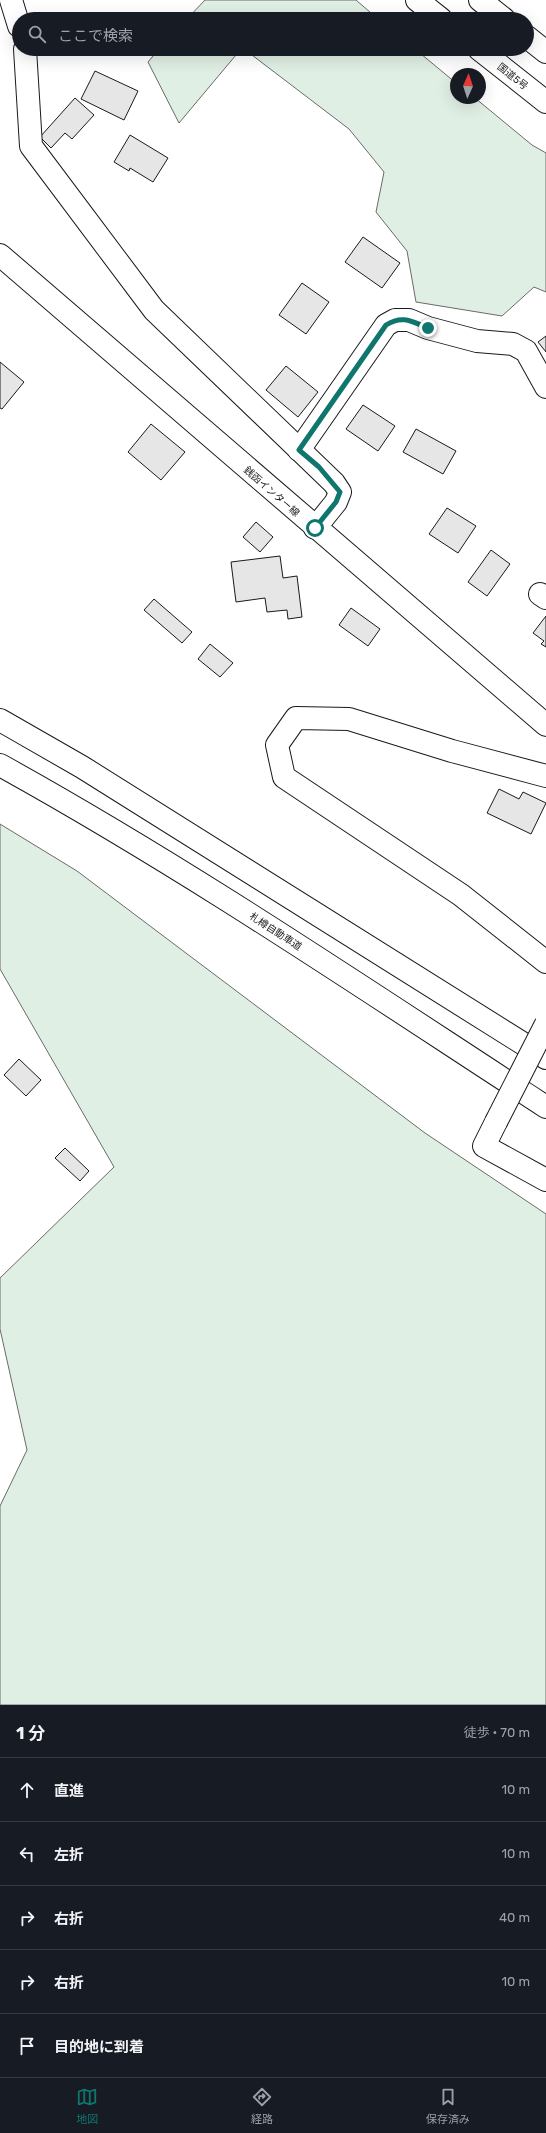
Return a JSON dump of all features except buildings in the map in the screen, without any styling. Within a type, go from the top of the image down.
[{"type":"main road","points":[[11,0],[15,12]]},
{"type":"main road","points":[[417,0],[432,12]]},
{"type":"main road","points":[[480,0],[495,12]]},
{"type":"main road","points":[[534,43],[546,52]]},
{"type":"main road","points":[[25,56],[31,146],[154,310],[299,450],[319,467],[340,492],[336,502],[315,528]]},
{"type":"main road","name":"国道5号","points":[[488,56],[546,102]]},
{"type":"main road","name":"銭函インター線","points":[[0,255],[315,528],[546,725]]},
{"type":"main road","points":[[299,450],[386,325],[395,320],[409,320],[428,328],[477,341],[513,344],[526,351],[546,387]]},
{"type":"main road","points":[[546,776],[452,752],[349,719],[296,718],[277,744],[284,777],[460,895],[546,962]]},
{"type":"main road","points":[[0,720],[82,767],[546,1058]]},
{"type":"main road","name":"札樽自動車道","points":[[0,765],[60,798],[260,920],[546,1107]]},
{"type":"main road","points":[[546,1024],[484,1146],[546,1180]]},
{"type":"green space","points":[[205,0],[356,0],[370,12],[194,12]]},
{"type":"green space","points":[[153,56],[235,56],[179,123],[148,62]]},
{"type":"green space","points":[[253,56],[423,56],[450,78],[450,104],[482,104],[532,145],[546,153],[546,292],[534,287],[502,316],[416,302],[407,251],[376,212],[384,172],[349,129]]},
{"type":"green space","points":[[0,824],[77,871],[425,1133],[546,1214],[546,1705],[0,1705],[0,1506],[27,1450],[0,1329],[0,1278],[114,1167],[0,969]]},
{"type":"route","points":[[315,528],[336,502],[340,492],[319,467],[299,450],[386,325],[395,320],[409,320],[428,328]]}]
